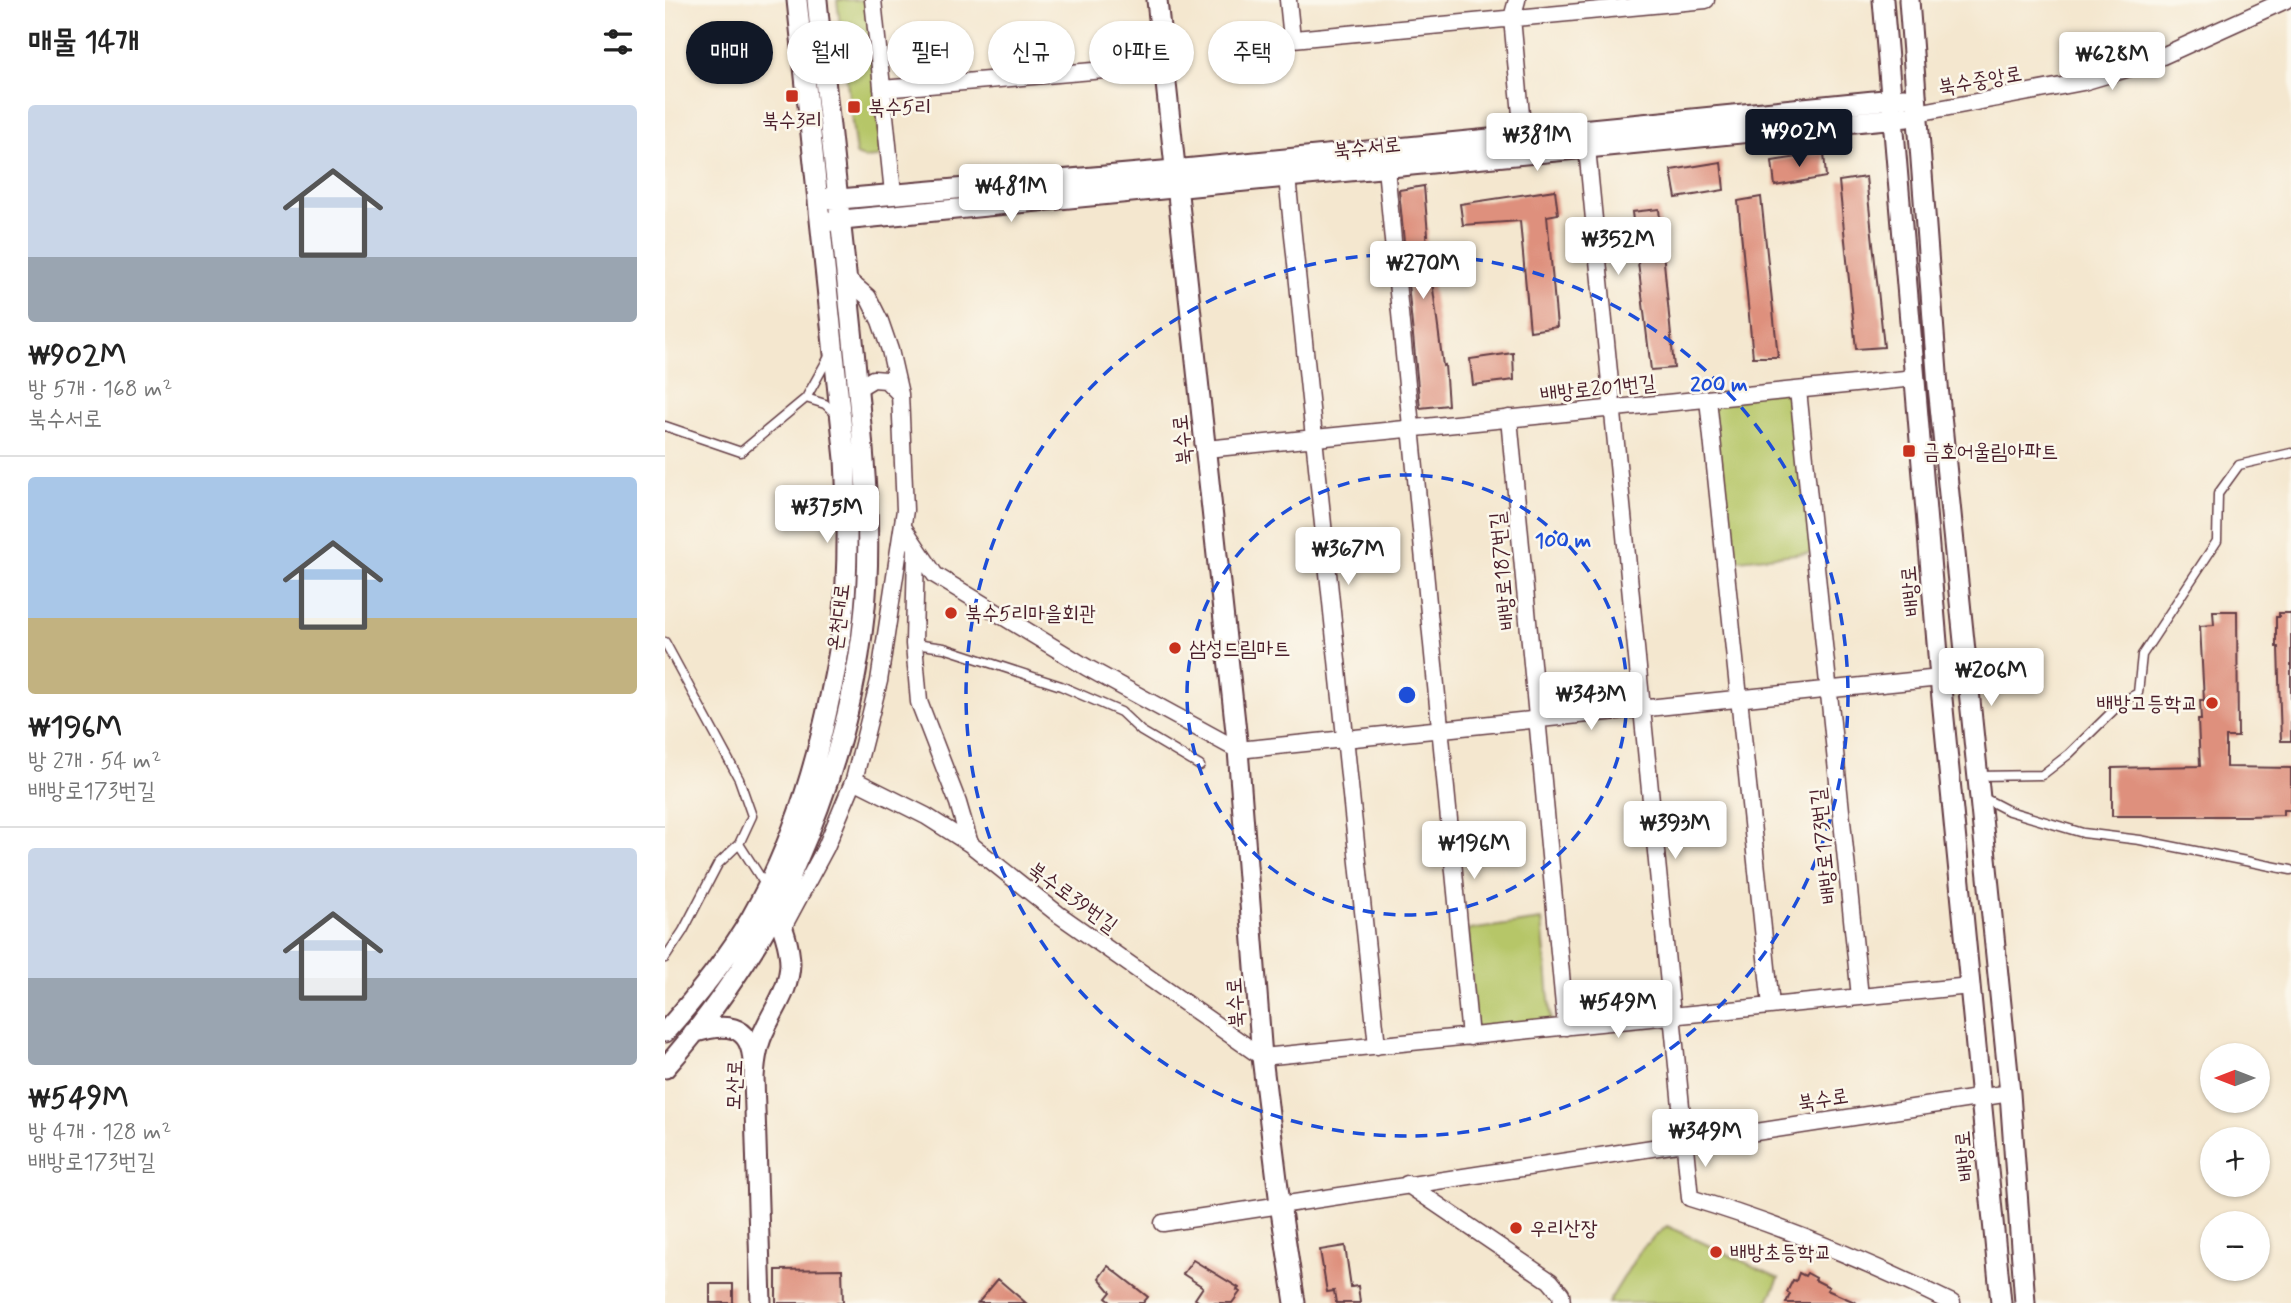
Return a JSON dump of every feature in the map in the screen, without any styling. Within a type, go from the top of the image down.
[{"type":"street","name":"온천대로","points":[[665,1032],[728,954],[782,858],[802,803],[822,734],[842,630],[848,522],[841,418],[797,0]]},
{"type":"street","name":"온천대로","points":[[665,1068],[729,982],[776,910],[805,843],[833,765],[864,617],[868,547],[865,464],[840,199],[817,0]]},
{"type":"street","points":[[873,0],[894,193]]},
{"type":"street","name":"북수로","points":[[1157,0],[1159,21]]},
{"type":"street","points":[[1288,0],[1290,21]]},
{"type":"street","points":[[1517,0],[1512,18],[1523,136]]},
{"type":"street","points":[[1295,39],[1706,0]]},
{"type":"street","name":"배방로","points":[[1884,0],[1940,678],[2001,1303]]},
{"type":"street","points":[[1909,0],[1938,386],[2010,1093],[2025,1303]]},
{"type":"street","name":"북수중앙로","points":[[1916,109],[2083,82],[2147,63],[2286,0]]},
{"type":"street","points":[[883,89],[1089,71]]},
{"type":"street","name":"북수로","points":[[1165,84],[1238,750],[1262,1057],[1280,1204],[2010,1093]]},
{"type":"street","name":"북수서로","points":[[819,198],[840,199],[894,193],[1175,179],[1287,177],[1587,148],[1893,109]]},
{"type":"street","name":"북수서로","points":[[822,222],[1523,136],[1916,109]]},
{"type":"street","points":[[1587,148],[1690,1198],[1757,1218],[1885,1270],[1952,1303]]},
{"type":"street","points":[[1386,168],[1470,1037]]},
{"type":"street","points":[[1287,177],[1377,1046]]},
{"type":"street","points":[[782,929],[826,847],[854,780],[879,681],[905,510],[900,394],[880,320],[867,298],[848,280]]},
{"type":"street","name":"배방로201번길","points":[[1206,449],[1915,378]]},
{"type":"street","points":[[857,388],[873,379],[886,380],[900,394]]},
{"type":"street","points":[[1798,390],[1829,690]]},
{"type":"street","points":[[1708,399],[1771,1006]]},
{"type":"street","name":"배방로187번길","points":[[1509,418],[1538,719]]},
{"type":"street","points":[[903,527],[935,575],[1086,667],[1238,750],[1940,678]]},
{"type":"street","points":[[916,547],[913,644],[919,702],[971,844]]},
{"type":"street","name":"배방로173번길","points":[[1829,690],[1860,998]]},
{"type":"street","points":[[1538,719],[1566,1027]]},
{"type":"street","name":"북수로39번길","points":[[854,780],[926,816],[971,844],[1058,914],[1262,1057]]},
{"type":"street","name":"모산로","points":[[760,1300],[754,1077],[756,1053],[764,1031],[783,997],[788,981],[789,954],[767,888]]},
{"type":"street","points":[[1262,1057],[1970,986]]},
{"type":"street","points":[[693,1033],[723,1026],[740,1030],[748,1041],[754,1077]]},
{"type":"street","points":[[1407,1184],[1550,1281],[1560,1294],[1562,1303]]},
{"type":"street","points":[[1163,1223],[1280,1204],[1295,1303]]},
{"type":"lane","points":[[665,426],[741,452],[806,398],[835,346]]},
{"type":"lane","points":[[806,398],[825,404],[841,418]]},
{"type":"lane","points":[[1977,776],[2042,775],[2069,754],[2123,701],[2138,693],[2142,655],[2217,541],[2218,494],[2239,465],[2291,453]]},
{"type":"lane","points":[[665,642],[743,791],[752,816],[739,844],[718,864],[683,931],[665,958]]},
{"type":"lane","points":[[913,644],[944,648],[1061,686],[1121,712],[1141,731],[1200,766]]},
{"type":"lane","points":[[1979,796],[2009,811],[2083,833],[2140,840],[2291,870]]},
{"type":"lane","points":[[739,844],[767,888]]},
{"type":"green space","points":[[837,0],[866,0],[868,21],[840,21]]},
{"type":"green space","points":[[873,66],[882,152],[878,157],[864,158],[856,155],[847,84],[873,84]]},
{"type":"green space","points":[[1797,386],[1814,552],[1730,561],[1711,394]]},
{"type":"green space","points":[[1542,920],[1551,1021],[1475,1029],[1468,930]]},
{"type":"green space","points":[[1667,1226],[1779,1278],[1767,1303],[1608,1303],[1641,1249]]},
{"type":"building","points":[[1824,153],[1826,177],[1775,186],[1772,161]]},
{"type":"building","points":[[1721,162],[1724,190],[1676,198],[1671,170]]},
{"type":"building","points":[[1866,177],[1884,347],[1856,349],[1839,181]]},
{"type":"building","points":[[1424,186],[1426,235],[1443,366],[1445,365],[1448,405],[1420,408],[1399,190]]},
{"type":"building","points":[[1555,190],[1558,214],[1547,216],[1557,327],[1530,331],[1520,221],[1463,225],[1460,204]]},
{"type":"building","points":[[1761,197],[1778,357],[1753,357],[1738,201]]},
{"type":"building","points":[[1659,209],[1674,368],[1651,370],[1632,212]]},
{"type":"building","points":[[1513,353],[1514,380],[1473,385],[1470,359]]},
{"type":"building","name":"배방고등학교","points":[[2213,611],[2237,611],[2238,737],[2226,737],[2226,767],[2291,768],[2291,810],[2283,810],[2283,815],[2112,816],[2112,768],[2200,766],[2198,720],[2201,720],[2200,700],[2204,700],[2200,626],[2214,625]]},
{"type":"building","points":[[2279,613],[2291,613],[2291,741],[2281,741],[2276,647],[2276,617],[2279,617]]},
{"type":"building","points":[[1345,1246],[1351,1287],[1358,1286],[1360,1303],[1336,1303],[1334,1291],[1327,1292],[1320,1250]]},
{"type":"building","points":[[1193,1260],[1239,1288],[1237,1290],[1240,1292],[1232,1303],[1201,1303],[1195,1299],[1203,1287],[1183,1274]]},
{"type":"building","points":[[1108,1266],[1148,1297],[1143,1303],[1112,1303],[1106,1298],[1111,1292],[1099,1278]]},
{"type":"building","points":[[842,1269],[843,1303],[776,1303],[776,1270]]},
{"type":"building","points":[[1799,1273],[1805,1276],[1807,1273],[1829,1287],[1827,1290],[1857,1303],[1786,1303],[1790,1294],[1787,1292]]},
{"type":"building","points":[[998,1279],[1026,1303],[978,1303]]},
{"type":"building","points":[[710,1284],[733,1284],[733,1303],[710,1303]]},
{"type":"place","name":"북수3리","points":[[792,96]]},
{"type":"place","name":"북수5리","points":[[854,107]]},
{"type":"place","name":"금호어울림아파트","points":[[1909,451]]},
{"type":"place","name":"북수5리마을회관","points":[[951,613]]},
{"type":"place","name":"삼성드림마트","points":[[1175,648]]},
{"type":"place","name":"배방고등학교","points":[[2212,703]]},
{"type":"place","name":"우리산장","points":[[1516,1228]]},
{"type":"place","name":"배방초등학교","points":[[1716,1252]]}]
